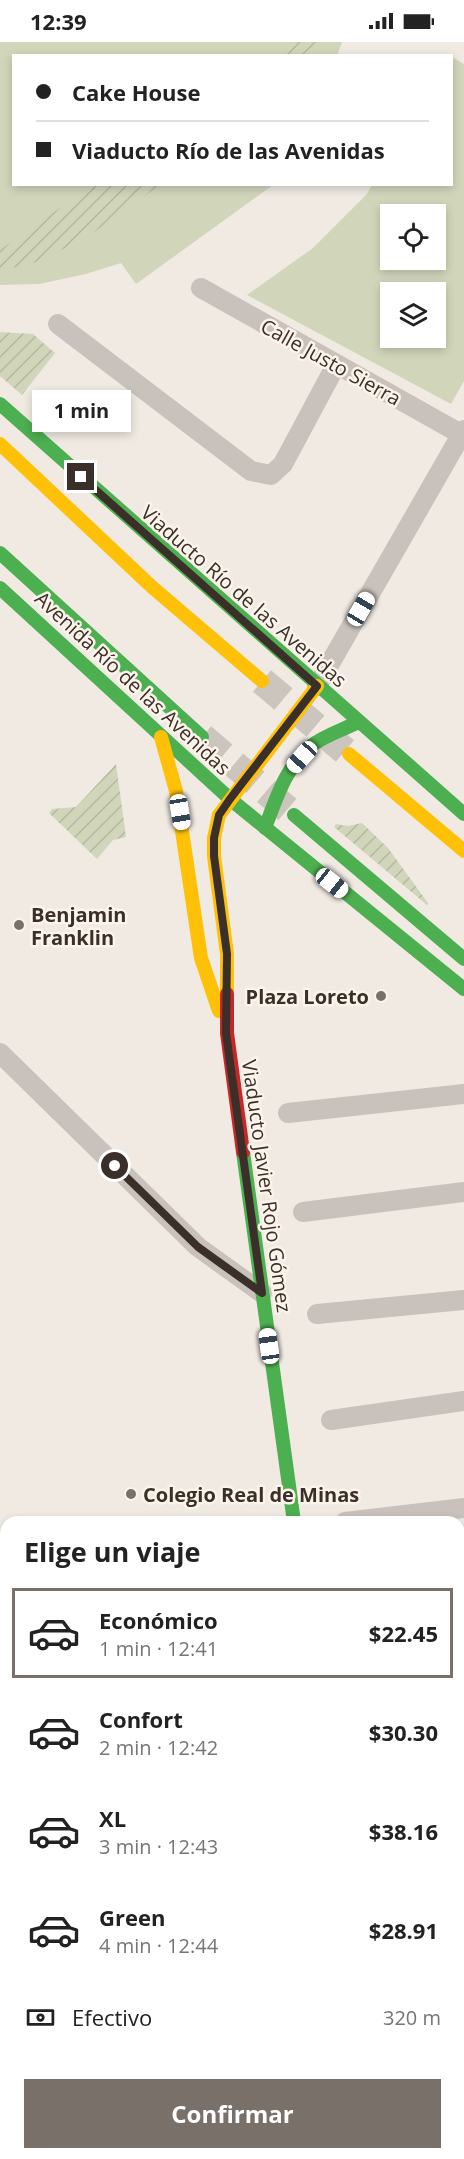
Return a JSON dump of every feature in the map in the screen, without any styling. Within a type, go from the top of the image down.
[{"type":"main road","name":"Viaducto Río de las Avenidas","points":[[0,404],[464,814]]},
{"type":"main road","points":[[0,422],[21,423]]},
{"type":"main road","points":[[35,436],[54,494]]},
{"type":"main road","points":[[0,444],[152,587],[262,681]]},
{"type":"main road","points":[[0,553],[202,737]]},
{"type":"main road","points":[[0,561],[14,566]]},
{"type":"main road","name":"Avenida Río de las Avenidas","points":[[0,588],[230,799],[464,989]]},
{"type":"main road","name":"Viaducto Javier Rojo Gómez","points":[[293,1516],[226,1033],[227,954],[214,847],[219,815],[317,686]]},
{"type":"main road","points":[[265,828],[292,768],[312,746],[358,722]]},
{"type":"main road","name":"Viaducto Javier Rojo Gómez","points":[[161,736],[177,791],[201,958],[226,1033]]},
{"type":"main road","points":[[349,754],[464,851]]},
{"type":"main road","points":[[294,815],[464,959]]},
{"type":"street","name":"Calle Justo Sierra","points":[[201,288],[336,365],[463,432]]},
{"type":"street","points":[[58,324],[251,471],[271,475],[283,464],[336,365]]},
{"type":"street","points":[[317,686],[463,432]]},
{"type":"street","points":[[0,1053],[198,1247],[262,1293]]},
{"type":"street","points":[[288,1113],[464,1094]]},
{"type":"street","points":[[303,1212],[464,1192]]},
{"type":"street","points":[[316,1314],[464,1299]]},
{"type":"street","points":[[331,1420],[464,1401]]},
{"type":"street","points":[[396,1516],[464,1508]]},
{"type":"green space","points":[[0,42],[342,42],[338,54],[12,54],[12,186],[272,186],[136,284],[121,263],[86,274],[39,284],[0,285]]},
{"type":"green space","points":[[297,42],[321,42],[314,54],[279,54]]},
{"type":"green space","points":[[453,58],[464,64],[464,381],[451,404],[247,295],[313,248],[367,194],[371,186],[453,186]]},
{"type":"green space","points":[[91,186],[159,186],[83,240],[29,265],[0,270],[0,250]]},
{"type":"green space","points":[[0,332],[33,334],[55,353],[22,395],[0,376]]},
{"type":"green space","points":[[116,764],[126,837],[113,840],[97,859],[49,813],[52,809],[76,807]]},
{"type":"green space","points":[[362,823],[388,848],[428,903],[427,905],[334,827],[336,824],[348,826]]},
{"type":"tunnel","points":[[262,681],[345,751]]},
{"type":"tunnel","points":[[202,737],[294,815]]},
{"type":"traffic: fast","points":[[0,404],[464,814]]},
{"type":"traffic: fast","points":[[0,553],[202,737]]},
{"type":"traffic: fast","points":[[0,588],[230,799],[464,989]]},
{"type":"traffic: fast","points":[[265,828],[288,773],[302,754],[322,739],[358,722]]},
{"type":"traffic: fast","points":[[294,815],[464,959]]},
{"type":"traffic: fast","points":[[243,1152],[293,1516]]},
{"type":"traffic: slow","points":[[0,444],[152,587],[262,681]]},
{"type":"traffic: slow","points":[[227,994],[227,954],[214,856],[214,838],[219,815],[317,686]]},
{"type":"traffic: slow","points":[[161,737],[176,791],[201,958],[219,1011]]},
{"type":"traffic: slow","points":[[349,754],[464,851]]},
{"type":"traffic: jam","points":[[227,994],[227,1033],[243,1152]]},
{"type":"place","name":"Benjamin Franklin","points":[[19,925]]},
{"type":"place","name":"Plaza Loreto","points":[[381,996]]},
{"type":"place","name":"Colegio Real de Minas","points":[[131,1494]]},
{"type":"route","points":[[81,477],[317,686],[219,815],[214,838],[214,856],[227,954],[226,1033],[262,1293],[198,1247],[115,1166]]}]
